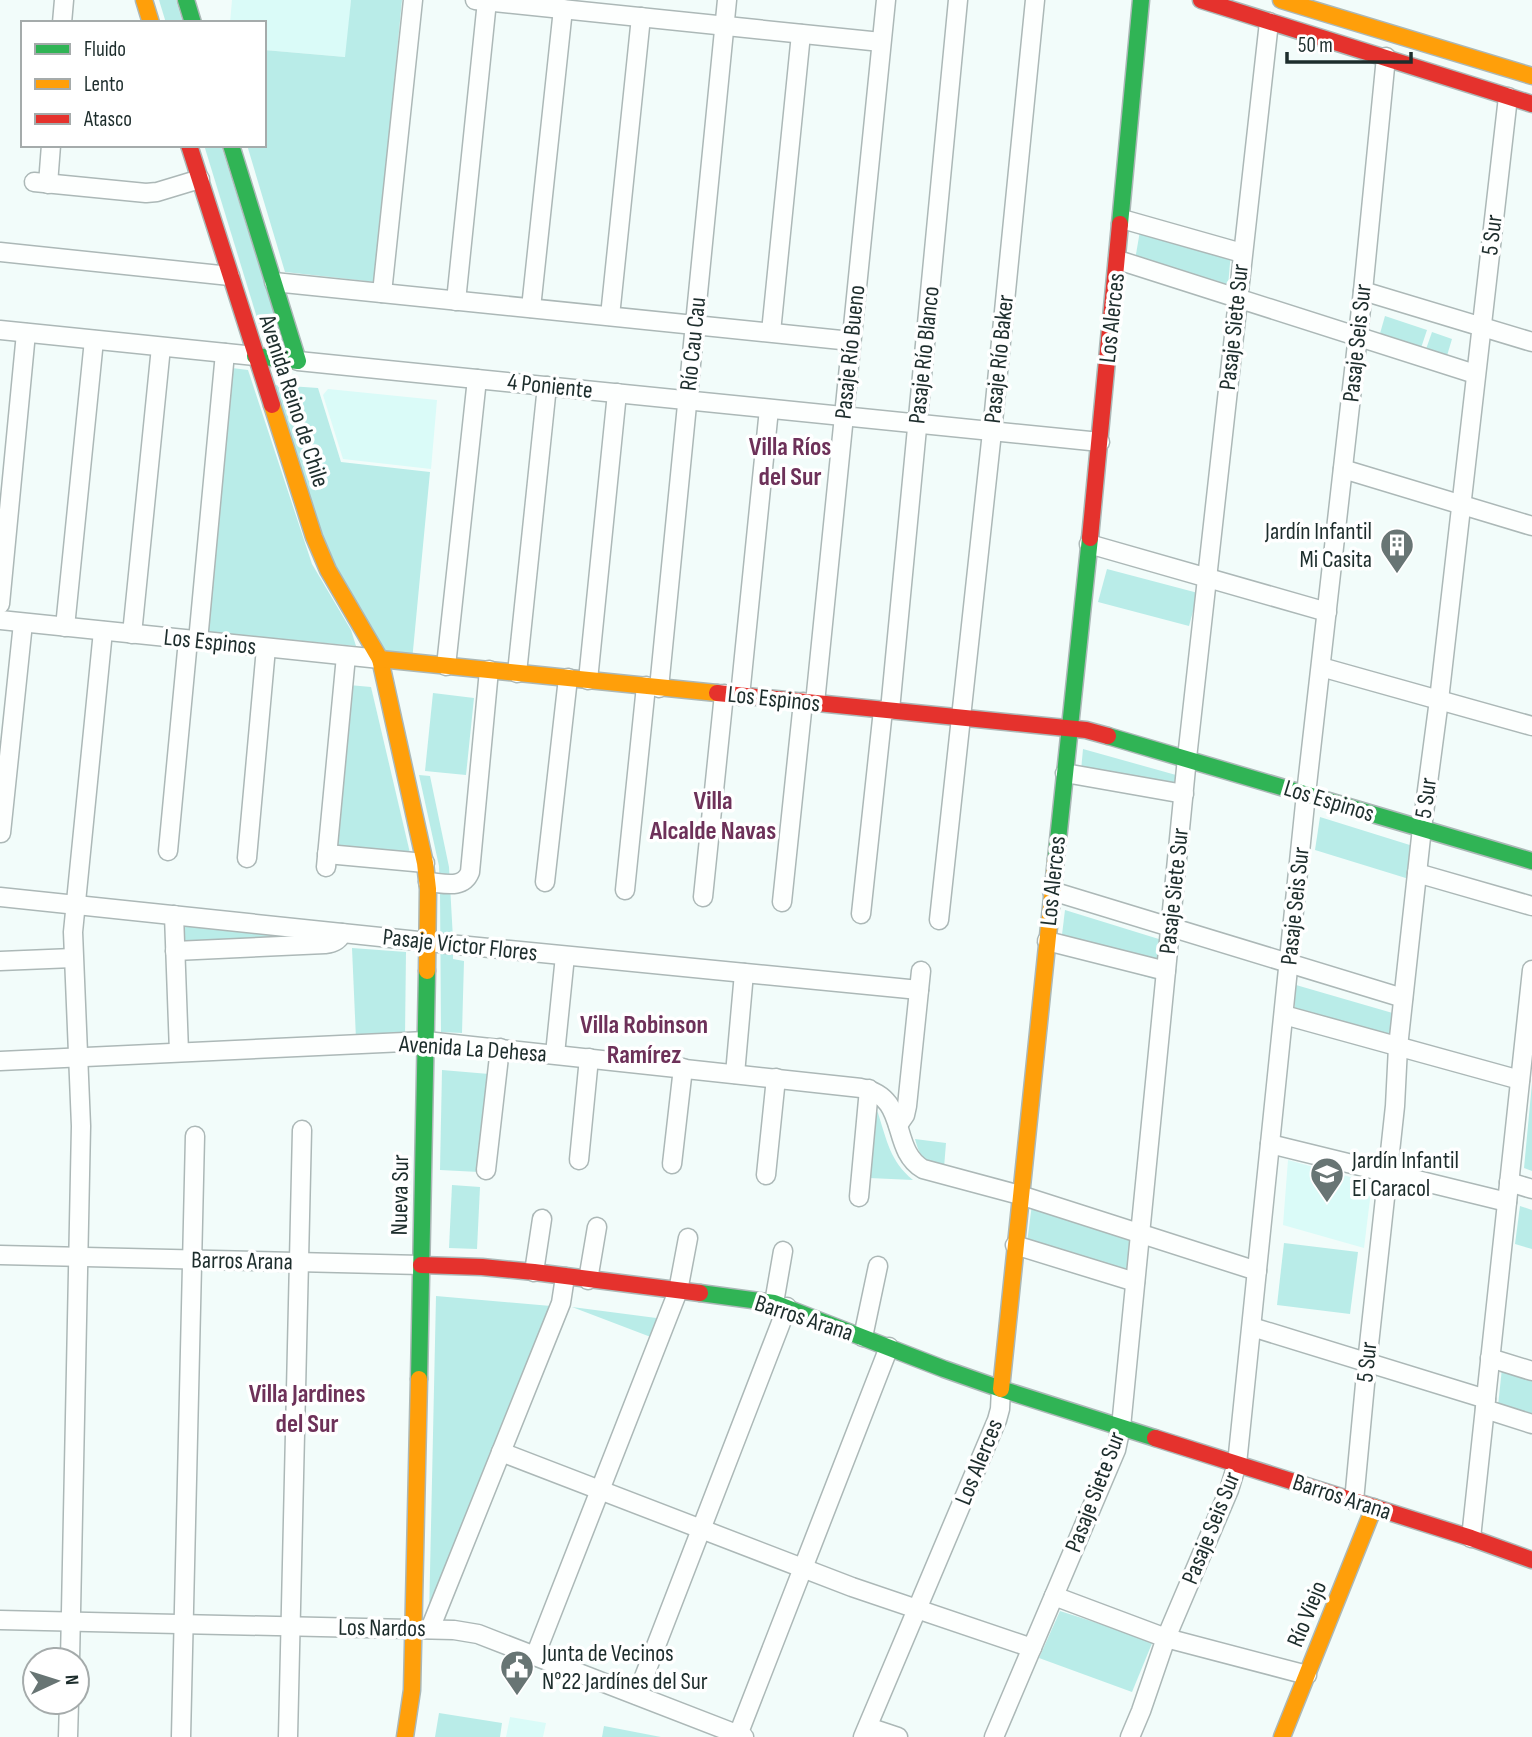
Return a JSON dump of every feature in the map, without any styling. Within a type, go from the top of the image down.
[{"type":"street","points":[[62,21],[64,0]]},
{"type":"street","points":[[144,0],[150,21]]},
{"type":"street","points":[[186,0],[192,21]]},
{"type":"street","points":[[382,293],[413,0]]},
{"type":"street","name":"Río Cau Cau","points":[[625,890],[653,687],[687,400],[727,0]]},
{"type":"street","name":"Pasaje Río Bueno","points":[[782,902],[844,416],[886,0]]},
{"type":"street","name":"Pasaje Río Blanco","points":[[861,914],[887,710],[918,424],[958,0]]},
{"type":"street","name":"Pasaje Río Baker","points":[[939,920],[1035,0]]},
{"type":"street","name":"Los Alerces","points":[[865,1732],[998,1420],[1000,1409],[1020,1195],[1100,443],[1142,0]]},
{"type":"street","points":[[1201,0],[1532,104]]},
{"type":"street","points":[[1281,0],[1532,76]]},
{"type":"street","points":[[456,301],[481,1],[881,42]]},
{"type":"street","points":[[531,308],[563,9]]},
{"type":"street","points":[[610,316],[641,17]]},
{"type":"street","name":"Pasaje Siete Sur","points":[[994,1737],[1116,1450],[1121,1427],[1187,758],[1269,22]]},
{"type":"street","points":[[771,332],[801,34]]},
{"type":"street","name":"Pasaje Seis Sur","points":[[1130,1737],[1166,1638],[1229,1490],[1237,1464],[1386,57]]},
{"type":"street","name":"5 Sur","points":[[1354,1501],[1395,1106],[1403,998],[1508,97]]},
{"type":"street","points":[[50,147],[41,183],[146,193],[200,179]]},
{"type":"street","name":"Avenida Reino de Chile","points":[[191,147],[319,553],[380,659]]},
{"type":"street","name":"Avenida Reino de Chile","points":[[232,147],[298,361]]},
{"type":"street","points":[[1122,219],[1242,253]]},
{"type":"street","points":[[0,251],[230,276]]},
{"type":"street","points":[[1118,260],[1475,374]]},
{"type":"street","points":[[274,282],[851,341]]},
{"type":"street","points":[[1363,291],[1532,342]]},
{"type":"street","name":"4 Poniente","points":[[0,330],[1100,443]]},
{"type":"street","points":[[0,604],[26,333]]},
{"type":"street","points":[[65,627],[94,340]]},
{"type":"street","points":[[132,634],[161,347]]},
{"type":"street","points":[[168,851],[225,353]]},
{"type":"street","points":[[446,666],[477,379]]},
{"type":"street","points":[[517,673],[547,386]]},
{"type":"street","points":[[588,680],[617,393]]},
{"type":"street","points":[[703,897],[769,409]]},
{"type":"street","points":[[1343,469],[1532,526]]},
{"type":"street","points":[[1089,544],[1327,612]]},
{"type":"street","name":"Los Espinos","points":[[0,620],[1070,727],[1103,733],[1532,861]]},
{"type":"street","points":[[1,833],[23,623]]},
{"type":"street","points":[[70,1646],[81,1126],[73,932],[103,631]]},
{"type":"street","points":[[247,858],[266,648]]},
{"type":"street","points":[[346,656],[326,860],[425,863]]},
{"type":"street","name":"Nueva Sur","points":[[380,659],[428,882],[421,1265],[422,1629],[405,1737]]},
{"type":"street","points":[[1321,667],[1532,726]]},
{"type":"street","points":[[428,882],[462,883],[470,872],[488,670]]},
{"type":"street","points":[[545,882],[568,678]]},
{"type":"street","points":[[1065,773],[1184,794]]},
{"type":"street","points":[[1417,873],[1532,906]]},
{"type":"street","points":[[1052,891],[1403,998]]},
{"type":"street","name":"Pasaje Víctor Flores","points":[[0,897],[919,990]]},
{"type":"street","points":[[174,915],[180,1052]]},
{"type":"street","points":[[175,951],[326,944],[337,941],[341,933]]},
{"type":"street","points":[[1047,941],[1166,971]]},
{"type":"street","points":[[555,1054],[565,956]]},
{"type":"street","points":[[0,961],[73,958]]},
{"type":"street","points":[[1471,1538],[1532,970]]},
{"type":"street","points":[[898,1125],[907,1106],[921,971]]},
{"type":"street","points":[[735,1074],[744,973]]},
{"type":"street","points":[[1284,1015],[1520,1080]]},
{"type":"street","name":"Avenida La Dehesa","points":[[0,1061],[426,1041],[869,1089]]},
{"type":"street","points":[[486,1170],[500,1048]]},
{"type":"street","points":[[579,1160],[589,1058]]},
{"type":"street","points":[[673,1164],[683,1068]]},
{"type":"street","points":[[765,1175],[776,1078]]},
{"type":"street","points":[[859,1197],[869,1089],[887,1101],[908,1152],[923,1169],[1020,1195],[1257,1272]]},
{"type":"street","points":[[288,1737],[302,1130]]},
{"type":"street","points":[[181,1737],[195,1136]]},
{"type":"street","points":[[1270,1144],[1507,1202]]},
{"type":"street","points":[[1509,1182],[1532,1189]]},
{"type":"street","points":[[534,1272],[542,1219]]},
{"type":"street","points":[[588,1280],[597,1227]]},
{"type":"street","points":[[535,1656],[678,1291],[688,1238]]},
{"type":"street","points":[[1015,1245],[1135,1282]]},
{"type":"street","points":[[637,1695],[701,1528],[780,1305],[783,1251]]},
{"type":"street","name":"Barros Arana","points":[[0,1255],[482,1268],[534,1272],[780,1305],[1001,1389],[1471,1538],[1532,1560]]},
{"type":"street","points":[[863,1337],[878,1266]]},
{"type":"street","points":[[422,1629],[501,1452],[561,1303],[565,1277]]},
{"type":"street","points":[[1252,1327],[1367,1363],[1485,1404],[1532,1424]]},
{"type":"street","points":[[741,1736],[889,1348]]},
{"type":"street","points":[[1490,1358],[1532,1371]]},
{"type":"street","points":[[501,1452],[803,1568],[1032,1648]]},
{"type":"street","name":"Río Viejo","points":[[1282,1737],[1374,1507]]},
{"type":"street","points":[[1054,1596],[1166,1638],[1307,1675]]},
{"type":"street","name":"Los Nardos","points":[[0,1620],[454,1630],[478,1634],[637,1695],[708,1730],[741,1736]]},
{"type":"street","points":[[68,1737],[69,1716]]},
{"type":"street","points":[[865,1732],[898,1737]]},
{"type":"shaded area","points":[[159,0],[176,0],[182,21],[165,21]]},
{"type":"shaded area","points":[[232,0],[351,0],[346,57],[266,50],[266,21],[230,21]]},
{"type":"shaded area","points":[[351,0],[402,0],[375,282],[285,272],[248,147],[266,147],[266,50],[345,57]]},
{"type":"shaded area","points":[[205,147],[222,147],[285,348],[266,347]]},
{"type":"shaded area","points":[[1141,225],[1231,252],[1228,286],[1135,260]]},
{"type":"shaded area","points":[[1385,316],[1427,330],[1420,351],[1379,337]]},
{"type":"shaded area","points":[[1432,332],[1452,339],[1446,359],[1425,352]]},
{"type":"shaded area","points":[[232,368],[248,370],[312,564],[351,630],[356,646],[206,632]]},
{"type":"shaded area","points":[[275,385],[318,388],[341,462],[430,472],[412,661],[387,656],[326,548]]},
{"type":"shaded area","points":[[328,389],[437,400],[431,469],[343,459],[323,395]]},
{"type":"shaded area","points":[[1107,569],[1198,593],[1189,626],[1098,602]]},
{"type":"shaded area","points":[[349,685],[371,687],[410,853],[335,847]]},
{"type":"shaded area","points":[[433,693],[474,698],[466,775],[425,771]]},
{"type":"shaded area","points":[[1083,749],[1176,775],[1174,800],[1080,782]]},
{"type":"shaded area","points":[[419,775],[430,776],[449,867],[453,959],[464,961],[462,1033],[441,1032],[439,866]]},
{"type":"shaded area","points":[[1320,817],[1413,846],[1409,879],[1315,850]]},
{"type":"shaded area","points":[[1065,910],[1162,940],[1157,980],[1060,951]]},
{"type":"shaded area","points":[[185,921],[324,938],[185,944],[181,939],[180,926]]},
{"type":"shaded area","points":[[352,948],[406,952],[405,1036],[356,1039]]},
{"type":"shaded area","points":[[1296,985],[1396,1014],[1392,1036],[1294,1012]]},
{"type":"shaded area","points":[[442,1070],[489,1074],[479,1172],[440,1170]]},
{"type":"shaded area","points":[[1532,1083],[1532,1171],[1524,1168]]},
{"type":"shaded area","points":[[874,1107],[894,1158],[913,1180],[869,1178]]},
{"type":"shaded area","points":[[915,1139],[946,1143],[944,1168],[924,1159]]},
{"type":"shaded area","name":"Jardín Infantil El Caracol","points":[[1288,1160],[1372,1183],[1364,1248],[1283,1225]]},
{"type":"shaded area","points":[[452,1185],[480,1187],[477,1249],[449,1248]]},
{"type":"shaded area","points":[[1032,1204],[1132,1235],[1129,1274],[1027,1243]]},
{"type":"shaded area","points":[[1520,1206],[1532,1210],[1532,1249],[1515,1244]]},
{"type":"shaded area","points":[[1284,1243],[1358,1252],[1350,1314],[1277,1305]]},
{"type":"shaded area","points":[[436,1296],[551,1306],[429,1618]]},
{"type":"shaded area","points":[[572,1307],[664,1319],[656,1339]]},
{"type":"shaded area","points":[[1502,1368],[1532,1378],[1532,1418],[1498,1406]]},
{"type":"shaded area","points":[[1060,1611],[1153,1641],[1132,1692],[1039,1658]]},
{"type":"shaded area","points":[[439,1713],[502,1723],[500,1737],[435,1737]]},
{"type":"shaded area","points":[[510,1717],[546,1723],[543,1737],[506,1737]]},
{"type":"shaded area","points":[[604,1726],[661,1737],[602,1737]]},
{"type":"traffic: fast","points":[[186,0],[192,21]]},
{"type":"traffic: fast","points":[[1120,224],[1141,0]]},
{"type":"traffic: fast","points":[[232,147],[298,361],[255,356]]},
{"type":"traffic: fast","points":[[1056,859],[1090,538]]},
{"type":"traffic: fast","points":[[1108,736],[1532,861]]},
{"type":"traffic: fast","points":[[419,1379],[427,971]]},
{"type":"traffic: fast","points":[[700,1293],[774,1303],[944,1369],[1155,1438]]},
{"type":"traffic: slow","points":[[144,0],[150,21]]},
{"type":"traffic: slow","points":[[1281,0],[1532,76]]},
{"type":"traffic: slow","points":[[272,405],[314,537],[328,570],[380,659],[425,863],[428,889],[427,971]]},
{"type":"traffic: slow","points":[[380,659],[717,693]]},
{"type":"traffic: slow","points":[[1001,1389],[1056,859]]},
{"type":"traffic: slow","points":[[405,1737],[412,1690],[419,1379]]},
{"type":"traffic: slow","points":[[1282,1737],[1374,1507]]},
{"type":"traffic: jam","points":[[1201,0],[1532,104]]},
{"type":"traffic: jam","points":[[190,147],[272,405]]},
{"type":"traffic: jam","points":[[1090,538],[1120,224]]},
{"type":"traffic: jam","points":[[717,693],[1086,730],[1108,736]]},
{"type":"traffic: jam","points":[[421,1265],[534,1272],[700,1293]]},
{"type":"traffic: jam","points":[[1155,1438],[1471,1538],[1532,1560]]},
{"type":"place","name":"Jardín Infantil Mi Casita","points":[[1397,575]]},
{"type":"place","name":"Jardín Infantil El Caracol","points":[[1327,1204]]},
{"type":"place","name":"Junta de Vecinos N°22 Jardínes del Sur","points":[[517,1697]]},
{"type":"district","name":"Villa Ríos del Sur","points":[[790,462]]},
{"type":"district","name":"Villa Alcalde Navas","points":[[713,816]]},
{"type":"district","name":"Villa Robinson Ramírez","points":[[644,1040]]},
{"type":"district","name":"Villa Jardines del Sur","points":[[307,1409]]}]
